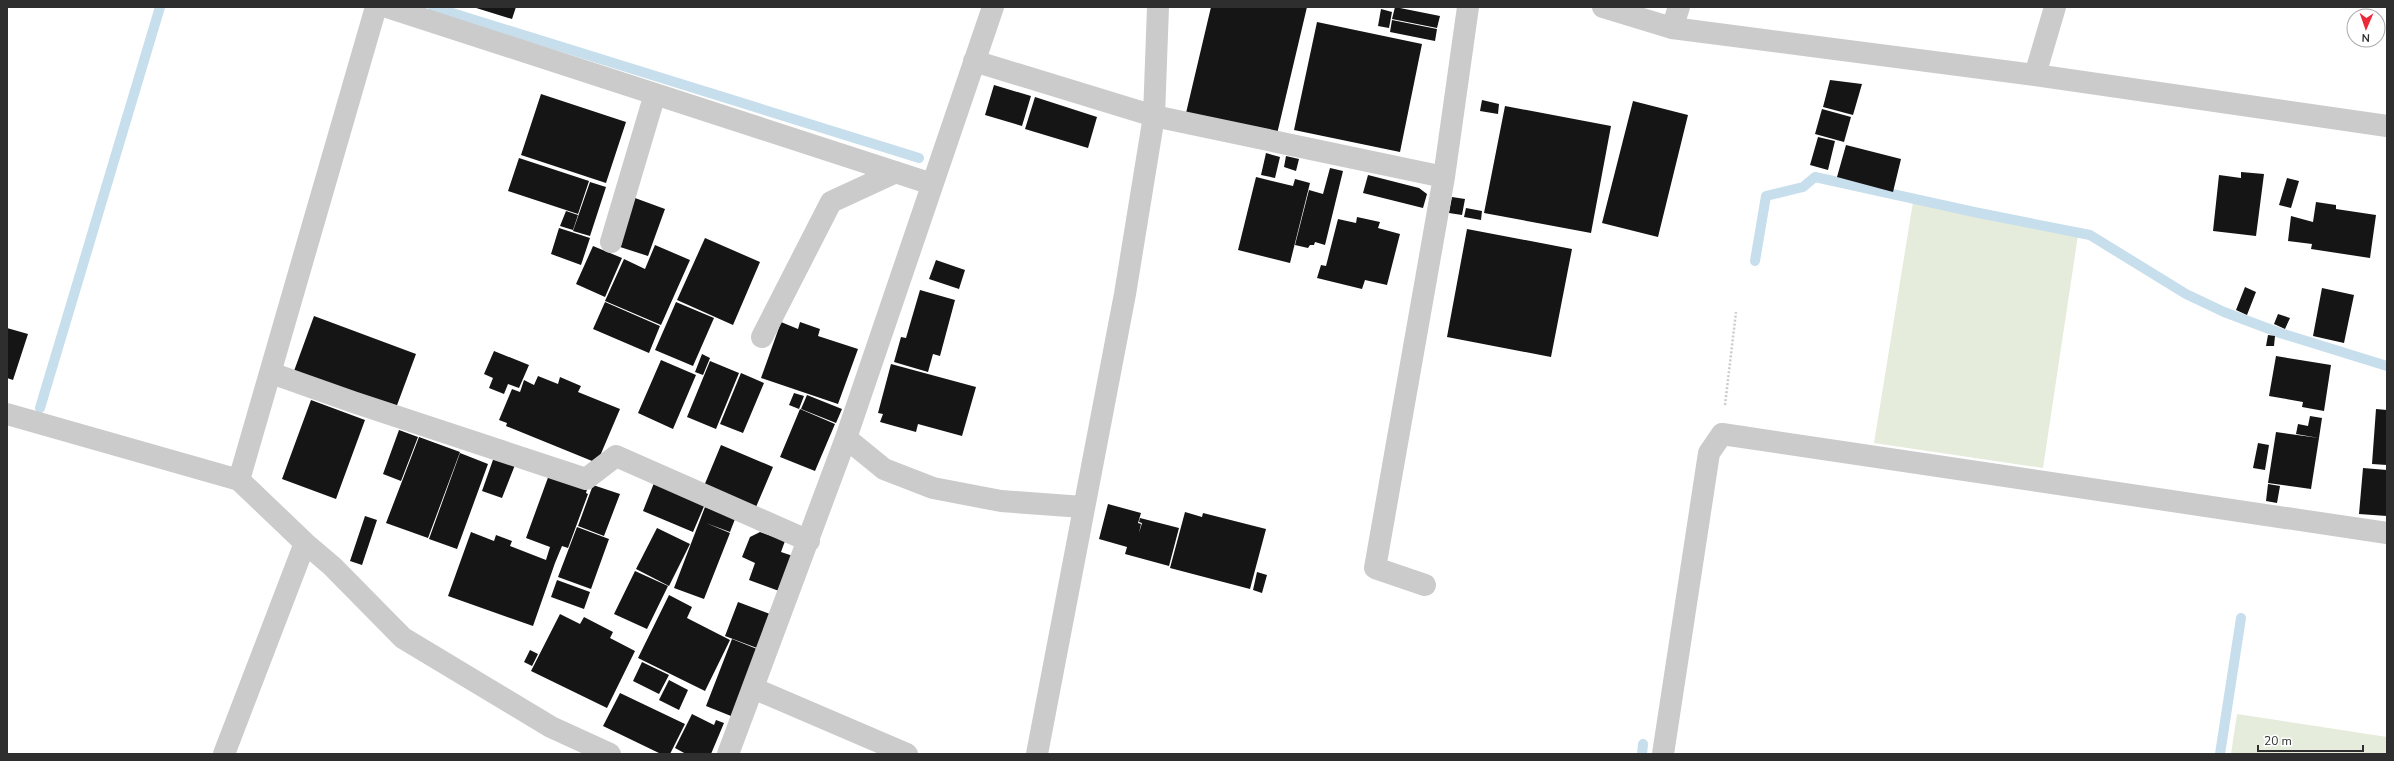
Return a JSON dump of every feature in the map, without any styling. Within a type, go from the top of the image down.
[{"type":"street","points":[[239,480],[376,7]]},
{"type":"street","points":[[388,7],[932,184]]},
{"type":"street","points":[[728,754],[809,541],[846,438],[993,7]]},
{"type":"street","points":[[1037,754],[1083,507],[1125,294],[1154,116],[1158,7]]},
{"type":"street","points":[[1425,585],[1375,568],[1444,176],[1468,7]]},
{"type":"street","points":[[1602,7],[1672,28],[2035,75],[2387,126]]},
{"type":"street","points":[[1672,28],[1679,7]]},
{"type":"street","points":[[2035,75],[2055,7]]},
{"type":"street","points":[[974,61],[1154,116],[1444,176]]},
{"type":"street","points":[[611,242],[655,94]]},
{"type":"street","points":[[762,337],[831,202],[896,172]]},
{"type":"street","points":[[271,373],[353,402],[586,479],[616,456],[809,541]]},
{"type":"street","points":[[7,414],[239,480],[305,543],[332,566],[403,638],[551,727],[610,754]]},
{"type":"street","points":[[1663,754],[1709,452],[1722,434],[2387,533]]},
{"type":"street","points":[[846,438],[884,469],[933,488],[1001,501],[1083,507]]},
{"type":"street","points":[[226,753],[305,543]]},
{"type":"street","points":[[753,688],[908,754]]},
{"type":"path","points":[[1722,434],[1736,312]]},
{"type":"green space","points":[[1913,202],[2078,235],[2043,468],[1874,443]]},
{"type":"green space","points":[[2237,714],[2387,737],[2387,754],[2231,754]]},
{"type":"building","points":[[473,7],[516,7],[512,19]]},
{"type":"building","points":[[1211,7],[1307,7],[1277,134],[1186,113]]},
{"type":"building","points":[[1395,7],[1440,16],[1437,28],[1392,19]]},
{"type":"building","points":[[1381,9],[1392,12],[1389,28],[1378,26]]},
{"type":"building","points":[[1392,20],[1437,29],[1435,41],[1390,32]]},
{"type":"building","points":[[1317,22],[1422,44],[1400,152],[1294,130]]},
{"type":"building","points":[[1830,80],[1862,84],[1853,115],[1823,107]]},
{"type":"building","points":[[994,85],[1031,96],[1022,126],[985,115]]},
{"type":"building","points":[[541,94],[626,122],[606,183],[521,155]]},
{"type":"building","points":[[1035,97],[1097,117],[1088,148],[1025,129]]},
{"type":"building","points":[[1482,100],[1499,104],[1498,114],[1480,111]]},
{"type":"building","points":[[1633,101],[1688,115],[1658,237],[1602,223]]},
{"type":"building","points":[[1505,106],[1611,126],[1591,233],[1484,213]]},
{"type":"building","points":[[1822,109],[1851,117],[1844,142],[1815,134]]},
{"type":"building","points":[[1818,137],[1835,141],[1828,170],[1810,165]]},
{"type":"building","points":[[1846,145],[1901,159],[1893,192],[1837,177]]},
{"type":"building","points":[[1266,153],[1280,157],[1275,178],[1261,175]]},
{"type":"building","points":[[1286,156],[1299,159],[1296,171],[1284,167]]},
{"type":"building","points":[[519,158],[589,181],[578,214],[508,191]]},
{"type":"building","points":[[1330,168],[1343,171],[1325,245],[1315,242],[1314,245],[1310,245],[1308,248],[1295,245],[1309,190],[1323,194]]},
{"type":"building","points":[[2241,172],[2264,174],[2256,236],[2213,231],[2219,175],[2241,178]]},
{"type":"building","points":[[1368,175],[1419,188],[1427,194],[1423,208],[1363,193]]},
{"type":"building","points":[[1256,177],[1293,186],[1295,179],[1310,183],[1290,263],[1238,250]]},
{"type":"building","points":[[2287,178],[2299,181],[2291,208],[2279,205]]},
{"type":"building","points":[[590,182],[606,187],[590,236],[573,231]]},
{"type":"building","points":[[1452,197],[1465,199],[1462,215],[1449,213]]},
{"type":"building","points":[[635,198],[665,209],[648,256],[617,246]]},
{"type":"building","points":[[2316,202],[2336,205],[2336,209],[2376,215],[2370,258],[2311,249],[2312,244],[2288,241],[2291,216],[2313,222]]},
{"type":"building","points":[[1466,208],[1482,211],[1481,220],[1464,217]]},
{"type":"building","points":[[566,211],[578,215],[573,230],[560,226]]},
{"type":"building","points":[[1357,217],[1380,222],[1378,228],[1400,234],[1387,285],[1365,280],[1362,289],[1317,278],[1321,265],[1326,266],[1338,219],[1356,223]]},
{"type":"building","points":[[559,228],[590,238],[581,265],[551,254]]},
{"type":"building","points":[[1467,229],[1572,249],[1551,357],[1447,337]]},
{"type":"building","points":[[705,238],[760,262],[733,325],[677,300]]},
{"type":"building","points":[[655,245],[690,260],[661,325],[605,301],[624,259],[645,269]]},
{"type":"building","points":[[593,246],[622,258],[605,297],[576,284]]},
{"type":"building","points":[[936,260],[965,270],[959,289],[929,279]]},
{"type":"building","points":[[2245,287],[2256,292],[2247,315],[2236,310]]},
{"type":"building","points":[[2322,288],[2354,295],[2344,343],[2313,336]]},
{"type":"building","points":[[920,290],[955,300],[940,356],[933,354],[928,372],[894,362],[901,337],[906,338]]},
{"type":"building","points":[[605,302],[660,326],[649,353],[593,329]]},
{"type":"building","points":[[676,302],[714,318],[693,366],[655,350]]},
{"type":"building","points":[[2278,314],[2290,318],[2285,329],[2274,324]]},
{"type":"building","points":[[314,316],[416,354],[396,408],[294,371]]},
{"type":"building","points":[[781,322],[798,329],[800,322],[820,329],[818,336],[858,349],[838,404],[761,378]]},
{"type":"building","points":[[7,328],[28,334],[13,380],[7,378]]},
{"type":"building","points":[[2268,335],[2275,336],[2274,346],[2266,346]]},
{"type":"building","points":[[494,351],[529,365],[519,388],[508,384],[504,394],[489,388],[493,378],[484,374]]},
{"type":"building","points":[[702,354],[710,358],[703,375],[695,372]]},
{"type":"building","points":[[2276,356],[2331,365],[2324,411],[2302,407],[2303,402],[2269,396]]},
{"type":"building","points":[[661,360],[696,375],[673,429],[638,413]]},
{"type":"building","points":[[710,361],[739,373],[716,429],[687,417]]},
{"type":"building","points":[[891,364],[976,387],[962,436],[918,424],[916,432],[880,422],[883,414],[878,413]]},
{"type":"building","points":[[741,373],[764,383],[743,433],[720,424]]},
{"type":"building","points":[[538,376],[558,384],[560,377],[581,386],[578,392],[620,409],[597,463],[506,426],[507,423],[499,420],[512,389],[520,392],[524,380],[534,385]]},
{"type":"building","points":[[794,393],[804,396],[799,409],[789,405]]},
{"type":"building","points":[[807,395],[842,409],[836,423],[801,409]]},
{"type":"building","points":[[311,400],[365,420],[336,499],[282,479]]},
{"type":"building","points":[[800,409],[835,424],[815,471],[780,457]]},
{"type":"building","points":[[2376,409],[2387,410],[2387,465],[2372,464]]},
{"type":"building","points":[[2310,416],[2322,418],[2319,438],[2296,434],[2298,424],[2308,426]]},
{"type":"building","points":[[399,430],[418,437],[401,481],[383,474]]},
{"type":"building","points":[[2276,432],[2319,438],[2311,489],[2268,483]]},
{"type":"building","points":[[419,437],[460,452],[428,538],[386,523]]},
{"type":"building","points":[[2258,443],[2269,445],[2265,470],[2253,468]]},
{"type":"building","points":[[721,445],[773,467],[756,507],[704,486]]},
{"type":"building","points":[[460,453],[488,464],[457,549],[429,539]]},
{"type":"building","points":[[494,457],[515,465],[502,498],[482,491]]},
{"type":"building","points":[[2363,468],[2387,470],[2387,516],[2359,514]]},
{"type":"building","points":[[550,472],[588,486],[586,493],[588,494],[568,548],[562,546],[533,626],[448,596],[471,532],[494,541],[496,535],[512,541],[510,546],[546,560],[550,547],[526,538]]},
{"type":"building","points":[[654,483],[705,504],[693,532],[643,511]]},
{"type":"building","points":[[2268,484],[2280,486],[2277,503],[2266,501]]},
{"type":"building","points":[[593,485],[620,494],[604,536],[578,526]]},
{"type":"building","points":[[1108,504],[1141,513],[1138,523],[1141,524],[1139,533],[1142,523],[1139,522],[1140,518],[1179,528],[1169,566],[1125,554],[1127,547],[1099,539]]},
{"type":"building","points":[[705,507],[735,519],[730,532],[706,523],[730,533],[704,599],[674,588]]},
{"type":"building","points":[[1185,512],[1202,517],[1203,513],[1266,529],[1250,589],[1170,568]]},
{"type":"building","points":[[365,516],[377,520],[362,565],[350,561]]},
{"type":"building","points":[[577,527],[609,539],[591,589],[558,577]]},
{"type":"building","points":[[657,528],[690,544],[669,586],[636,569]]},
{"type":"building","points":[[760,532],[785,541],[781,552],[793,556],[779,591],[749,580],[755,563],[742,557],[750,537]]},
{"type":"building","points":[[635,571],[668,586],[647,629],[614,614]]},
{"type":"building","points":[[1257,572],[1267,575],[1262,593],[1253,590]]},
{"type":"building","points":[[557,580],[590,592],[584,609],[551,597]]},
{"type":"building","points":[[669,595],[692,607],[687,618],[730,640],[705,691],[638,658]]},
{"type":"building","points":[[738,602],[770,614],[757,648],[725,636]]},
{"type":"building","points":[[560,614],[580,624],[584,617],[613,632],[610,638],[635,651],[607,708],[531,671]]},
{"type":"building","points":[[732,639],[757,649],[731,716],[706,706]]},
{"type":"building","points":[[530,650],[538,654],[532,666],[524,662]]},
{"type":"building","points":[[642,662],[669,675],[659,694],[633,681]]},
{"type":"building","points":[[669,680],[688,690],[679,710],[659,700]]},
{"type":"building","points":[[620,693],[685,724],[670,754],[661,754],[603,726]]},
{"type":"building","points":[[692,714],[714,725],[716,720],[724,723],[711,754],[686,754],[675,748]]},
{"type":"waterway","points":[[40,408],[160,7]]},
{"type":"waterway","points":[[433,7],[919,158]]},
{"type":"waterway","points":[[1755,261],[1766,196],[1803,187],[1815,177],[1974,212],[2090,235],[2186,294],[2224,312],[2280,333],[2387,366]]},
{"type":"waterway","points":[[2220,754],[2241,618]]},
{"type":"waterway","points":[[1642,754],[1643,744]]}]
